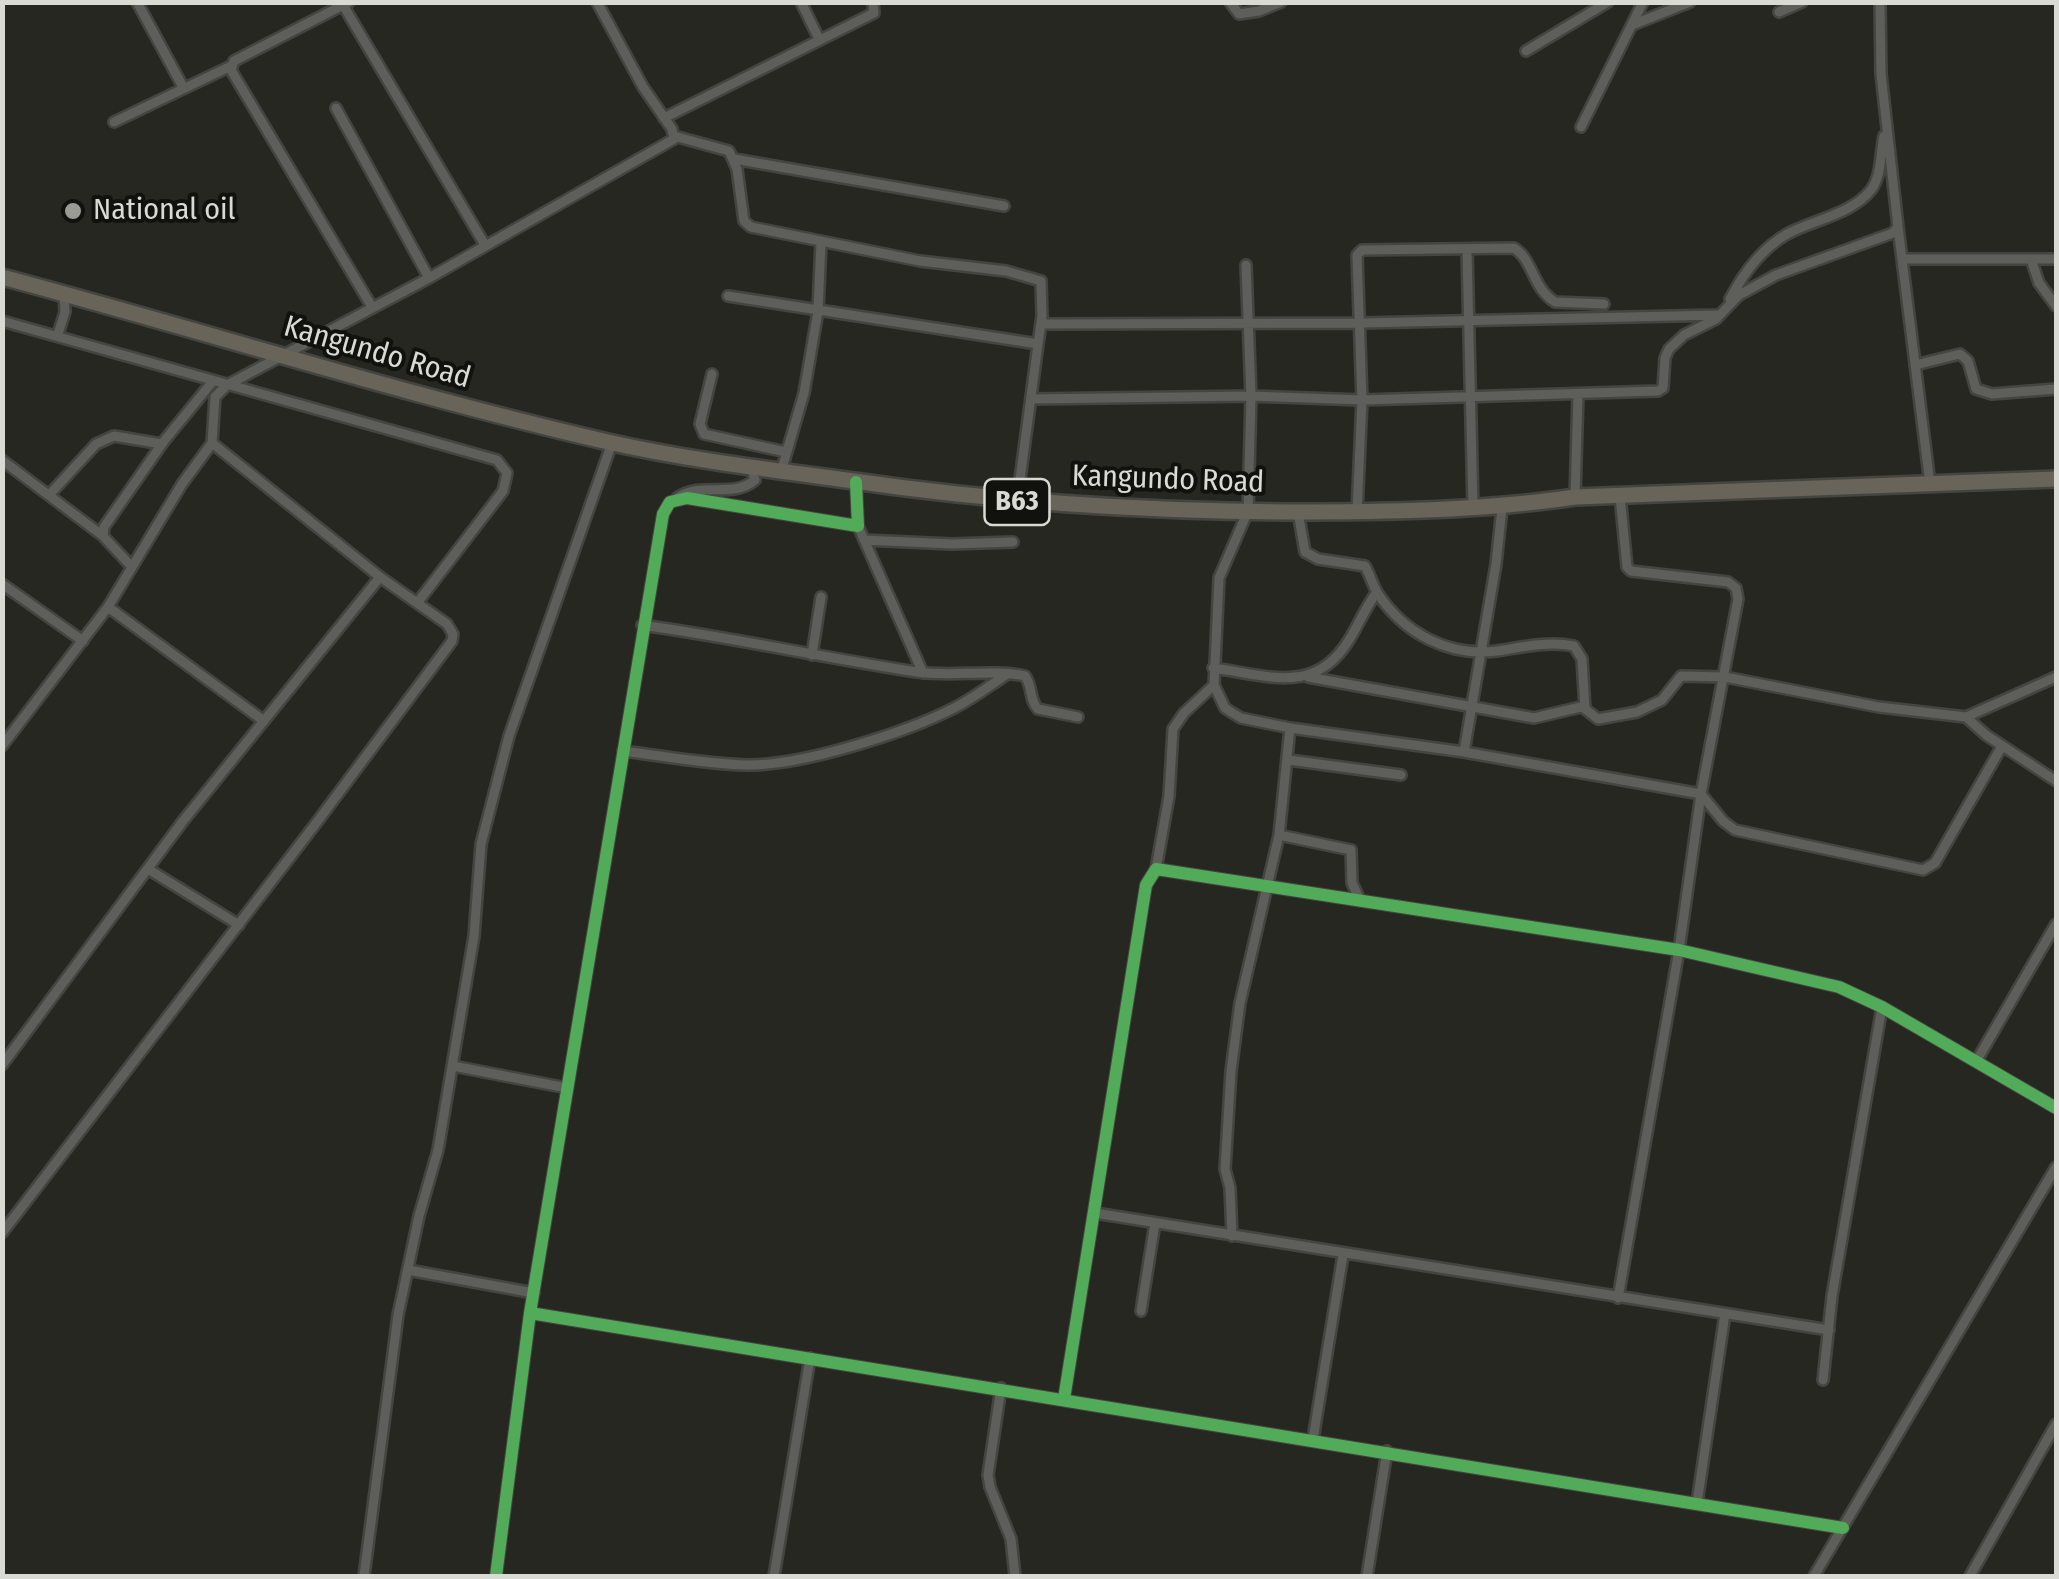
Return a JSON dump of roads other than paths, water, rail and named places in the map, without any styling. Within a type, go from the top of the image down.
[{"type":"highway","name":"Kangundo Road","points":[[2,277],[612,443],[781,472],[1017,502],[1357,512],[1502,508],[1575,498],[2056,479]]},
{"type":"street","points":[[138,2],[183,86]]},
{"type":"street","points":[[317,2],[324,15]]},
{"type":"street","points":[[598,2],[674,136],[723,148],[734,158],[1004,206]]},
{"type":"street","points":[[801,2],[819,39]]},
{"type":"street","points":[[664,118],[874,13],[873,2]]},
{"type":"street","points":[[1230,2],[1239,14],[1281,2]]},
{"type":"street","points":[[1526,51],[1608,2]]},
{"type":"street","points":[[1581,127],[1643,2]]},
{"type":"street","points":[[1632,24],[1690,2]]},
{"type":"street","points":[[1779,12],[1802,2]]},
{"type":"street","points":[[1880,2],[1886,130],[1930,484]]},
{"type":"street","points":[[114,122],[231,66],[346,4],[485,246]]},
{"type":"street","points":[[231,66],[372,307]]},
{"type":"street","points":[[336,108],[429,278]]},
{"type":"street","points":[[1031,398],[1250,396],[1362,400],[1658,392],[1669,349],[1684,334],[1721,316],[1745,270],[1784,236],[1838,212],[1873,188],[1886,130]]},
{"type":"street","points":[[2,746],[108,607],[182,484],[212,443],[215,397],[226,385],[429,278],[671,142],[674,136]]},
{"type":"street","points":[[734,158],[746,225],[920,261],[1036,278],[1043,285],[1017,502]]},
{"type":"street","points":[[1729,302],[1759,283],[1893,234],[1898,227]]},
{"type":"street","points":[[781,472],[804,393],[818,311],[821,242]]},
{"type":"street","points":[[1357,512],[1362,400],[1357,255],[1362,250],[1519,250],[1536,284],[1555,302],[1560,318]]},
{"type":"street","points":[[1467,250],[1473,508]]},
{"type":"street","points":[[1902,258],[2056,259]]},
{"type":"street","points":[[2031,259],[2039,284],[2056,306]]},
{"type":"street","points":[[1246,265],[1248,511],[1219,578],[1213,668],[1214,685],[1224,708],[1241,718],[1290,728],[1464,752],[1700,794],[1722,821],[1735,830],[1929,870],[2002,746]]},
{"type":"street","points":[[58,334],[65,312],[64,294]]},
{"type":"street","points":[[728,296],[1038,344]]},
{"type":"street","points":[[1555,302],[1604,304]]},
{"type":"street","points":[[1040,324],[1721,316]]},
{"type":"street","points":[[2,320],[497,460],[504,465],[508,480],[503,490],[418,602]]},
{"type":"street","points":[[1915,366],[1960,354],[1968,361],[1976,389],[1992,394],[2056,389]]},
{"type":"street","points":[[712,374],[700,424],[704,434],[786,452]]},
{"type":"street","points":[[103,536],[107,522],[162,444],[213,381]]},
{"type":"street","points":[[1575,498],[1578,395]]},
{"type":"street","points":[[50,494],[96,444],[114,436],[162,444]]},
{"type":"street","points":[[2,1233],[452,641],[451,628],[380,577],[212,443]]},
{"type":"street","points":[[364,1576],[398,1315],[438,1150],[453,1066],[474,936],[481,844],[508,736],[612,443]]},
{"type":"street","points":[[2,460],[103,536],[132,567]]},
{"type":"street","points":[[496,1576],[530,1313],[663,514],[677,498],[694,489],[743,488],[755,480],[752,467]]},
{"type":"street","points":[[856,482],[858,526],[923,673]]},
{"type":"street","points":[[1618,1298],[1678,950],[1700,794],[1738,599],[1736,588],[1728,582],[1631,571],[1627,567],[1620,496]]},
{"type":"street","points":[[677,498],[858,526]]},
{"type":"street","points":[[1464,752],[1502,508]]},
{"type":"street","points":[[1298,512],[1305,552],[1318,559],[1365,566],[1376,592],[1403,621],[1436,645],[1481,653],[1546,644],[1574,646],[1582,659],[1585,706],[1590,715],[1607,719],[1637,712],[1662,700],[1681,676],[1725,677],[1879,707],[1966,716],[2056,677]]},
{"type":"street","points":[[864,540],[1013,542]]},
{"type":"street","points":[[2,1065],[148,868],[380,577]]},
{"type":"street","points":[[2,584],[82,640]]},
{"type":"street","points":[[1308,677],[1345,646],[1360,613],[1376,592]]},
{"type":"street","points":[[812,655],[821,596]]},
{"type":"street","points":[[108,607],[264,722]]},
{"type":"street","points":[[642,625],[726,636],[923,673],[1025,676],[1038,710],[1078,717]]},
{"type":"street","points":[[1213,668],[1293,679],[1308,677],[1534,718],[1585,706]]},
{"type":"street","points":[[623,751],[744,765],[785,760],[872,738],[955,708],[1007,674]]},
{"type":"street","points":[[1064,1399],[1146,885],[1156,869],[1169,796],[1173,728],[1214,685]]},
{"type":"street","points":[[1966,716],[2002,746],[2056,781]]},
{"type":"street","points":[[1232,1236],[1226,1169],[1231,1071],[1240,1003],[1279,835],[1290,728]]},
{"type":"street","points":[[1289,760],[1400,775]]},
{"type":"street","points":[[1279,835],[1351,850],[1352,883],[1360,900]]},
{"type":"street","points":[[148,868],[239,926]]},
{"type":"street","points":[[1156,869],[1678,950],[1839,987],[1882,1007],[2056,1108]]},
{"type":"street","points":[[1977,1060],[2056,924]]},
{"type":"street","points":[[1823,1380],[1882,1007]]},
{"type":"street","points":[[453,1066],[567,1088]]},
{"type":"street","points":[[1814,1576],[2056,1167]]},
{"type":"street","points":[[1095,1212],[1343,1255],[1828,1330]]},
{"type":"street","points":[[1141,1311],[1155,1223]]},
{"type":"street","points":[[1313,1439],[1343,1255]]},
{"type":"street","points":[[408,1270],[534,1293]]},
{"type":"street","points":[[530,1313],[1386,1450],[1843,1528]]},
{"type":"street","points":[[1696,1503],[1724,1314]]},
{"type":"street","points":[[774,1576],[810,1358]]},
{"type":"street","points":[[1000,1388],[988,1475],[1011,1539],[1015,1576]]},
{"type":"street","points":[[1970,1576],[2056,1424]]},
{"type":"street","points":[[1367,1576],[1386,1450]]},
{"type":"place","name":"National oil","points":[[73,211]]}]
